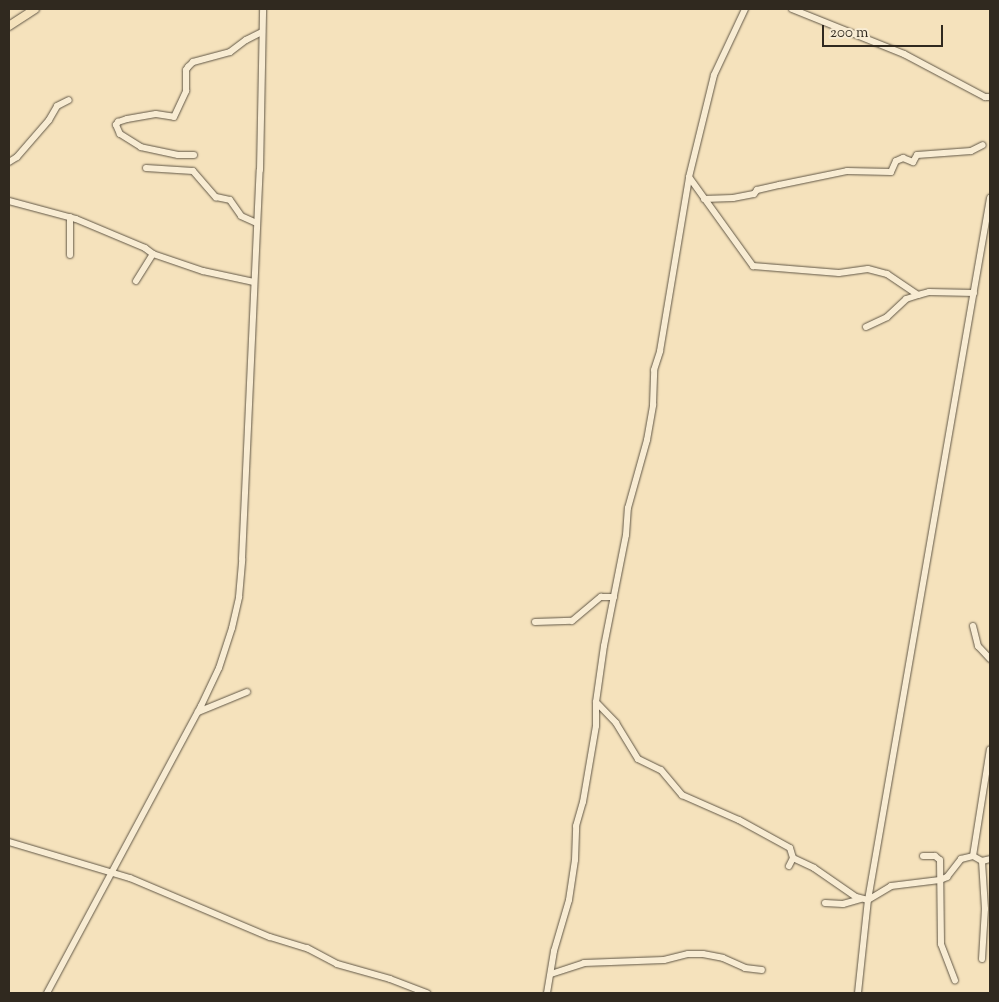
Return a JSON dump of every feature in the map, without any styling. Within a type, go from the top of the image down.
[{"type":"main road","points":[[9,26],[35,9]]},
{"type":"street","points":[[47,993],[198,712],[226,648],[238,596],[257,223],[263,9]]},
{"type":"street","points":[[547,993],[554,951],[569,900],[575,860],[576,826],[583,802],[594,735],[596,702],[626,535],[628,508],[653,405],[654,370],[660,351],[688,177],[714,75],[745,9]]},
{"type":"street","points":[[792,9],[904,54],[985,97],[990,97]]},
{"type":"street","points":[[194,155],[178,155],[141,146],[120,134],[116,125],[118,122],[127,119],[156,114],[174,117],[186,91],[186,70],[188,66],[193,62],[230,52],[246,40],[262,32]]},
{"type":"street","points":[[9,162],[17,157],[49,120],[57,106],[69,100]]},
{"type":"street","points":[[704,199],[733,198],[754,194],[757,190],[848,171],[891,172],[896,161],[903,158],[913,162],[917,155],[971,151],[983,145]]},
{"type":"street","points":[[146,168],[193,171],[216,197],[230,200],[241,216],[257,223]]},
{"type":"street","points":[[688,177],[753,266],[839,273],[868,270],[887,274],[918,295]]},
{"type":"street","points":[[858,993],[865,899],[990,198]]},
{"type":"street","points":[[9,201],[70,217],[145,248],[153,254],[219,276],[254,282]]},
{"type":"street","points":[[70,217],[70,255]]},
{"type":"street","points":[[136,280],[153,254]]},
{"type":"street","points":[[866,327],[887,317],[906,299],[918,295],[929,292],[974,293]]},
{"type":"street","points":[[535,622],[572,621],[601,597],[614,596]]},
{"type":"street","points":[[973,626],[978,646],[990,658]]},
{"type":"street","points":[[198,712],[248,692]]},
{"type":"street","points":[[596,702],[616,723],[638,759],[661,770],[682,795],[739,820],[790,848],[793,858],[789,866]]},
{"type":"street","points":[[973,856],[990,748]]},
{"type":"street","points":[[9,842],[130,878],[270,937],[308,948],[336,964],[390,979],[427,993]]},
{"type":"street","points":[[923,856],[935,856],[940,860],[941,944],[955,980]]},
{"type":"street","points":[[825,903],[843,904],[865,899],[891,886],[940,880],[947,877],[958,866],[961,859],[973,856],[982,861],[990,859]]},
{"type":"street","points":[[793,858],[814,868],[856,897],[865,899]]},
{"type":"street","points":[[982,861],[985,909],[982,959]]},
{"type":"street","points":[[551,974],[584,964],[664,960],[703,954],[723,958],[729,963],[745,968],[762,970]]}]
